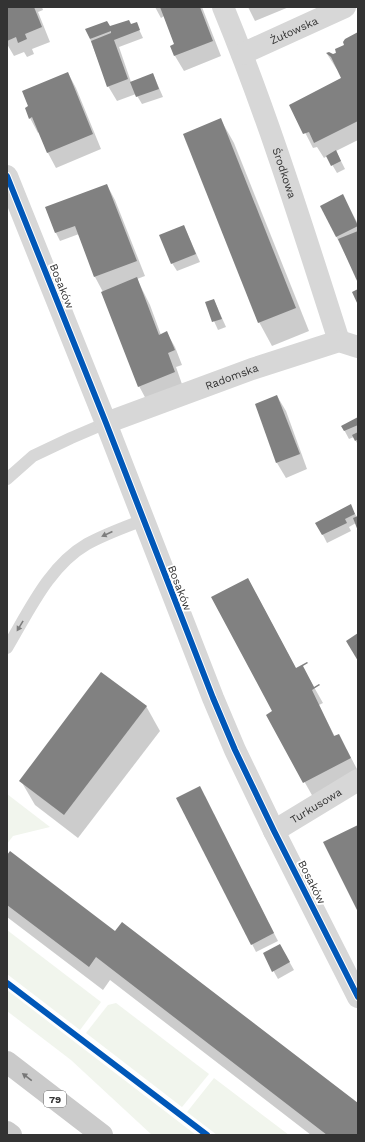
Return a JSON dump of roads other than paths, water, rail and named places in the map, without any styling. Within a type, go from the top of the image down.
[{"type":"main road","name":"79","points":[[7,1062],[102,1135]]},
{"type":"main road","points":[[7,1132],[11,1135]]},
{"type":"street","name":"Środkowa","points":[[224,7],[294,201],[349,344]]},
{"type":"street","name":"Żułowska","points":[[242,54],[345,7]]},
{"type":"street","name":"Bosaków","points":[[7,176],[106,423],[213,698],[235,750],[274,831],[358,996]]},
{"type":"street","name":"Radomska","points":[[106,423],[252,369],[349,344]]},
{"type":"street","name":"Turkusowa","points":[[274,831],[358,780]]},
{"type":"lane","points":[[8,476],[33,456],[106,423]]},
{"type":"lane","points":[[7,648],[46,584],[66,560],[87,544],[109,533],[144,520]]}]
